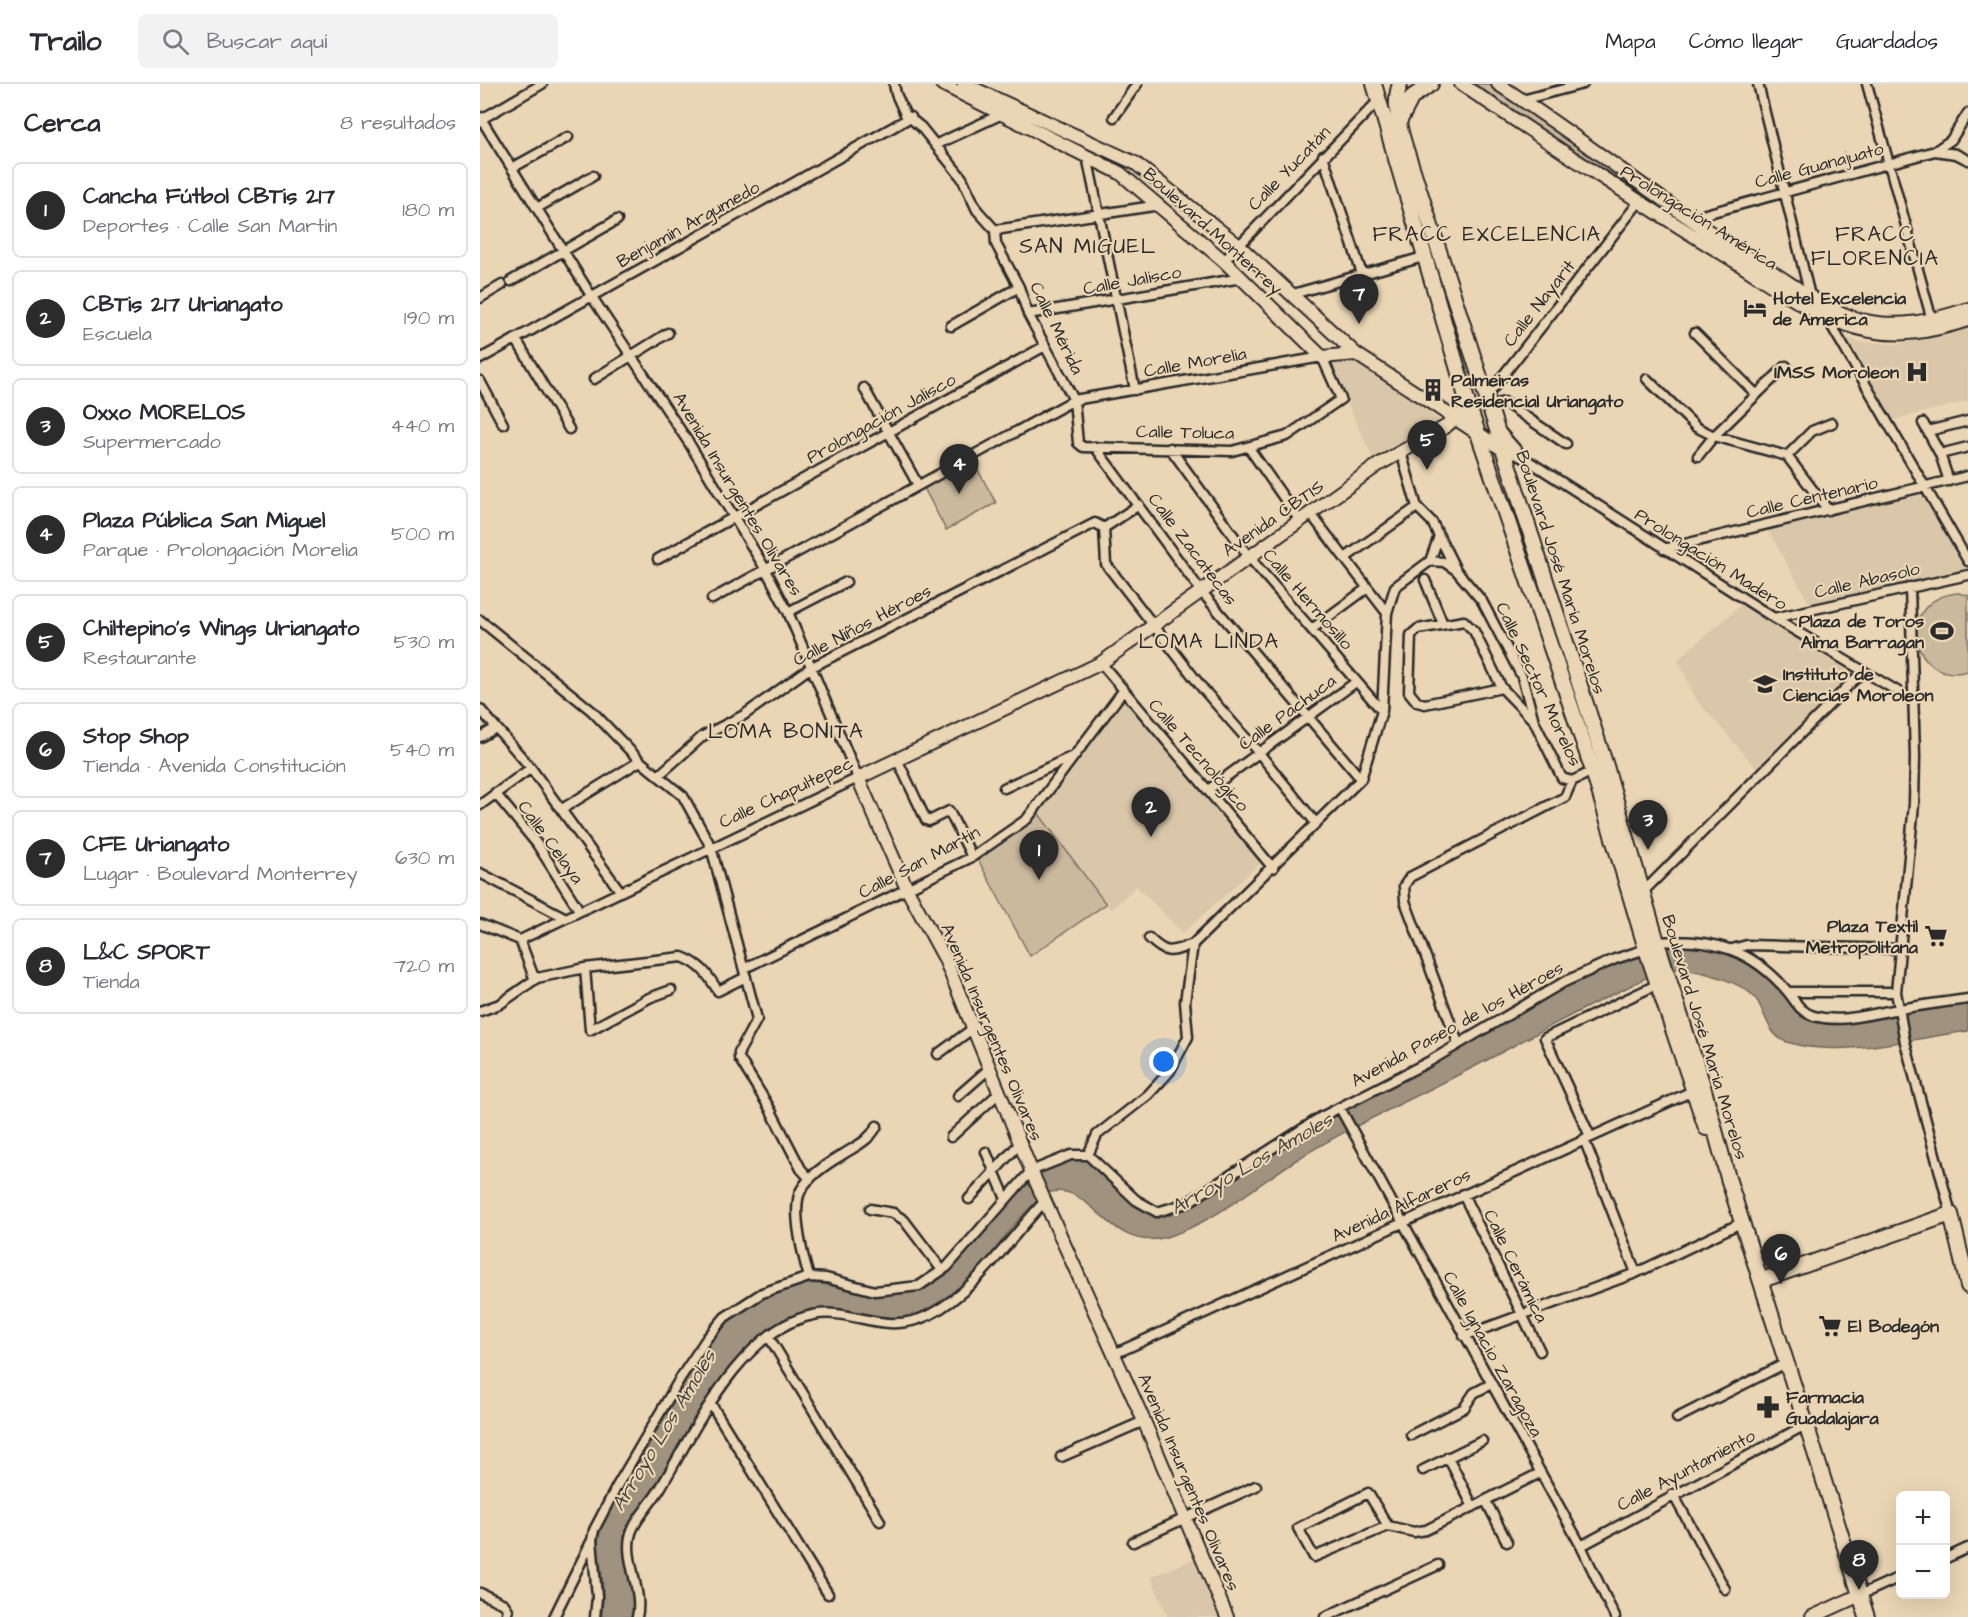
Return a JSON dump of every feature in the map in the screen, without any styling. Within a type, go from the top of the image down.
[{"type":"main road","name":"Boulevard José María Morelos","points":[[1374,84],[1432,254],[1488,401],[1606,766],[1637,896],[1660,979],[1698,1088],[1720,1164],[1728,1178],[1762,1280],[1867,1617]]},
{"type":"main road","name":"Boulevard José María Morelos","points":[[1400,84],[1396,95],[1400,122],[1469,407],[1637,896]]},
{"type":"main road","points":[[1400,122],[1412,97],[1431,84]]},
{"type":"main road","points":[[1469,407],[1473,399],[1488,401]]},
{"type":"main road","points":[[1477,432],[1487,431],[1496,425]]},
{"type":"main road","points":[[1762,1280],[1951,1214],[1968,1286]]},
{"type":"street","points":[[481,119],[542,84]]},
{"type":"street","points":[[894,84],[900,106],[905,114],[911,117],[962,178],[977,210],[995,230],[1160,205]]},
{"type":"street","name":"Boulevard Monterrey","points":[[942,84],[1120,173],[1224,261],[1322,357]]},
{"type":"street","name":"Boulevard Monterrey","points":[[964,84],[1135,163],[1238,245],[1356,354],[1502,449]]},
{"type":"street","points":[[1114,117],[1137,84]]},
{"type":"street","name":"Prolongación América","points":[[1461,84],[1639,202],[1827,318],[1857,328],[1888,334],[1968,320]]},
{"type":"street","name":"Prolongación América","points":[[1498,84],[1691,218],[1827,307],[1860,320],[1933,326],[1968,309]]},
{"type":"street","points":[[1522,100],[1582,84]]},
{"type":"street","points":[[1758,84],[1809,295],[1827,318],[1968,561]]},
{"type":"street","points":[[1867,84],[1933,326]]},
{"type":"street","name":"Calle Yucatán","points":[[1224,261],[1379,100]]},
{"type":"street","points":[[1935,151],[1951,140],[1968,113]]},
{"type":"street","points":[[935,145],[1002,114]]},
{"type":"street","name":"Benjamín Argumedo","points":[[480,359],[911,117]]},
{"type":"street","name":"Avenida Insurgentes Olivares","points":[[481,119],[592,297],[689,443],[766,570],[788,612],[810,668],[907,889],[945,959],[975,1027],[1032,1173],[1144,1421],[1227,1617]]},
{"type":"street","points":[[512,168],[568,137]]},
{"type":"street","points":[[1951,140],[1956,154]]},
{"type":"street","name":"Calle Guanajuato","points":[[1691,218],[1935,151],[1956,154],[1968,160]]},
{"type":"street","points":[[1087,156],[1135,390]]},
{"type":"street","points":[[1323,156],[1362,274]]},
{"type":"street","points":[[537,208],[593,177]]},
{"type":"street","name":"Calle Nayarit","points":[[1488,401],[1639,202]]},
{"type":"street","points":[[1671,222],[1691,218]]},
{"type":"street","points":[[512,281],[617,220]]},
{"type":"street","name":"Calle Mérida","points":[[995,230],[996,244],[1019,287],[1028,314],[1074,400],[1078,443]]},
{"type":"street","points":[[1293,294],[1432,254]]},
{"type":"street","name":"Calle Jalisco","points":[[1028,314],[1242,278]]},
{"type":"street","points":[[480,298],[502,285]]},
{"type":"street","points":[[951,326],[1019,287]]},
{"type":"street","points":[[594,379],[668,333]]},
{"type":"street","points":[[1695,333],[1756,394]]},
{"type":"street","points":[[516,339],[569,429]]},
{"type":"street","points":[[1336,356],[1343,347],[1341,340]]},
{"type":"street","name":"Prolongación Jalisco","points":[[658,559],[1045,346]]},
{"type":"street","points":[[1322,357],[1356,354]]},
{"type":"street","name":"Calle Morelia","points":[[712,599],[1074,400],[1322,357]]},
{"type":"street","name":"Calle Toluca","points":[[1078,443],[1083,447],[1170,448],[1232,452],[1287,436],[1341,399],[1322,357]]},
{"type":"street","points":[[1698,456],[1714,436],[1786,366]]},
{"type":"street","points":[[1647,379],[1696,427],[1714,436],[1787,456],[1828,510]]},
{"type":"street","points":[[480,381],[503,424]]},
{"type":"street","points":[[864,388],[918,485]]},
{"type":"street","points":[[1488,401],[1504,402],[1566,444]]},
{"type":"street","name":"Avenida CBTIS","points":[[1101,663],[1305,517],[1401,452],[1444,427],[1469,407]]},
{"type":"street","points":[[1928,431],[1968,421]]},
{"type":"street","points":[[1787,456],[1812,431],[1832,423]]},
{"type":"street","points":[[1923,423],[1940,454],[1949,481]]},
{"type":"street","name":"Prolongación Madero","points":[[1496,425],[1524,458]]},
{"type":"street","name":"Calle Zacatecas","points":[[1095,447],[1201,591],[1361,778]]},
{"type":"street","points":[[1940,454],[1968,447]]},
{"type":"street","name":"Calle Hermosillo","points":[[1170,448],[1249,557],[1382,711]]},
{"type":"street","points":[[1249,448],[1305,517],[1344,558],[1387,614]]},
{"type":"street","name":"Prolongación Madero","points":[[1502,449],[1524,458],[1774,618],[1914,701]]},
{"type":"street","name":"Calle Sector Morelos","points":[[1401,452],[1417,507],[1432,522],[1456,570],[1482,601],[1522,677],[1534,721],[1562,778],[1572,781],[1593,771]]},
{"type":"street","name":"Calle Centenario","points":[[1664,549],[1968,476]]},
{"type":"street","points":[[1138,505],[1104,528],[1106,564],[1203,689],[1315,822]]},
{"type":"street","points":[[1344,558],[1417,507]]},
{"type":"street","name":"Calle Niños Héroes","points":[[658,776],[703,736],[744,715],[810,668],[1095,523],[1104,528]]},
{"type":"street","points":[[1149,938],[1160,949],[1167,952],[1193,944],[1273,868],[1315,822],[1361,778],[1382,711],[1387,614],[1395,587],[1430,561],[1439,536]]},
{"type":"street","points":[[1430,561],[1444,562],[1456,570]]},
{"type":"street","name":"Calle Abasolo","points":[[1774,618],[1968,574]]},
{"type":"street","points":[[1425,580],[1443,624]]},
{"type":"street","points":[[788,612],[846,582]]},
{"type":"street","points":[[1910,587],[1914,701],[1914,804],[1896,992],[1905,1042],[1951,1214]]},
{"type":"street","points":[[1312,629],[1366,589]]},
{"type":"street","points":[[480,620],[592,711],[640,761],[683,796],[711,847],[757,1019],[739,1052],[739,1058],[769,1107],[801,1168],[810,1179]]},
{"type":"street","points":[[1502,688],[1425,704],[1418,702],[1409,692],[1411,635],[1418,629],[1464,621],[1474,631],[1502,688],[1534,721]]},
{"type":"street","name":"Calle Tecnológico","points":[[1101,663],[1273,868]]},
{"type":"street","name":"Calle Chapultepec","points":[[520,940],[564,917],[1101,663]]},
{"type":"street","points":[[1637,896],[1863,671]]},
{"type":"street","name":"Calle Pachuca","points":[[1208,790],[1310,718],[1356,682]]},
{"type":"street","name":"Calle San Martín","points":[[585,968],[682,957],[694,961],[704,969],[718,991],[745,973],[972,857],[1027,819],[1123,691]]},
{"type":"street","points":[[480,709],[562,808],[620,891]]},
{"type":"street","points":[[480,737],[496,728]]},
{"type":"street","points":[[1004,788],[1074,755]]},
{"type":"street","points":[[897,759],[926,820],[929,821],[949,811],[972,857]]},
{"type":"street","points":[[562,808],[640,761]]},
{"type":"street","points":[[480,804],[531,768]]},
{"type":"street","points":[[1458,1043],[1405,901],[1404,886],[1410,877],[1565,797],[1572,781]]},
{"type":"street","name":"Calle Celaya","points":[[495,793],[537,844],[579,910]]},
{"type":"street","points":[[480,873],[564,917]]},
{"type":"street","points":[[480,924],[520,940],[533,975],[537,978]]},
{"type":"street","name":"Avenida Paseo de los Héroes","points":[[1088,1155],[1136,1200],[1157,1212],[1171,1210],[1187,1203],[1340,1109],[1430,1061],[1564,982],[1615,959],[1652,947],[1709,942],[1732,949],[1755,964],[1788,992],[1798,1008],[1814,1016],[1847,1019],[1968,999]]},
{"type":"street","points":[[554,1617],[592,1540],[600,1518],[638,1449],[681,1377],[716,1327],[738,1308],[762,1293],[809,1277],[826,1278],[875,1291],[919,1286],[942,1270],[1032,1173],[1071,1155],[1088,1155],[1097,1135],[1148,1095],[1170,1071],[1188,1037],[1185,1002],[1193,944]]},
{"type":"street","points":[[1732,949],[1747,945],[1900,949]]},
{"type":"street","points":[[480,1011],[500,1004],[537,978],[585,968],[590,1030],[649,998],[671,990]]},
{"type":"street","points":[[1636,1273],[1587,1137],[1545,1038],[1660,979]]},
{"type":"street","points":[[1788,992],[1896,992]]},
{"type":"street","points":[[938,1054],[975,1027]]},
{"type":"street","points":[[958,1096],[990,1068]]},
{"type":"street","name":"Avenida Alfareros","points":[[1114,1354],[1698,1088]]},
{"type":"street","points":[[951,1137],[1000,1092]]},
{"type":"street","name":"Calle Ignacio Zaragoza","points":[[1340,1109],[1581,1546],[1615,1617]]},
{"type":"street","points":[[809,1277],[803,1256],[799,1195],[810,1179],[838,1157],[871,1138],[877,1126]]},
{"type":"street","points":[[969,1200],[1020,1142]]},
{"type":"street","points":[[986,1152],[1006,1199]]},
{"type":"street","name":"Calle Cerámica","points":[[1463,1194],[1540,1351]]},
{"type":"street","points":[[637,1617],[639,1595],[630,1551],[633,1528],[660,1489],[711,1404],[737,1368],[769,1337],[801,1318],[814,1315],[895,1324],[927,1316],[963,1292],[1044,1200]]},
{"type":"street","points":[[870,1209],[893,1213],[904,1220],[942,1270]]},
{"type":"street","points":[[1464,1336],[1636,1273],[1743,1222]]},
{"type":"street","points":[[769,1337],[880,1521]]},
{"type":"street","points":[[1677,1418],[1788,1362]]},
{"type":"street","points":[[1411,1435],[1464,1408],[1474,1393],[1491,1384]]},
{"type":"street","points":[[711,1404],[828,1594]]},
{"type":"street","points":[[1061,1457],[1144,1421]]},
{"type":"street","name":"Calle Ayuntamiento","points":[[1581,1546],[1673,1494],[1807,1424]]},
{"type":"street","points":[[1423,1470],[1482,1441]]},
{"type":"street","points":[[1448,1457],[1473,1507]]},
{"type":"street","points":[[1388,1526],[1368,1493],[1298,1528],[1314,1557],[1388,1526],[1414,1532],[1426,1530],[1540,1473]]},
{"type":"street","points":[[1133,1542],[1256,1486]]},
{"type":"street","points":[[1673,1494],[1725,1588]]},
{"type":"street","points":[[1486,1501],[1507,1542]]},
{"type":"street","points":[[592,1540],[597,1597],[595,1617]]},
{"type":"street","points":[[1950,1556],[1968,1548]]},
{"type":"street","points":[[1325,1617],[1438,1565]]},
{"type":"street","points":[[1812,1617],[1896,1579]]},
{"type":"street","points":[[480,1593],[504,1604],[507,1614]]},
{"type":"shaded area","points":[[1474,84],[1488,84],[1686,218],[1681,220]]},
{"type":"shaded area","name":"IMSS Moroleon","points":[[1968,327],[1968,401],[1892,420],[1846,337],[1858,342],[1898,344],[1940,336]]},
{"type":"shaded area","points":[[1353,356],[1442,422],[1374,460],[1327,360]]},
{"type":"shaded area","points":[[972,459],[996,503],[946,530],[923,486]]},
{"type":"shaded area","points":[[1919,492],[1968,572],[1811,606],[1767,529]]},
{"type":"shaded area","name":"Plaza de Toros Alma Barragan","points":[[1958,593],[1968,595],[1968,671],[1949,672],[1934,666],[1923,655],[1917,640],[1917,625],[1924,610],[1937,599]]},
{"type":"shaded area","name":"Instituto de Ciencias Moroleon","points":[[1741,605],[1854,671],[1756,768],[1695,698],[1678,659]]},
{"type":"shaded area","points":[[1123,695],[1264,860],[1183,933],[1136,886],[1111,910],[1039,814]]},
{"type":"shaded area","points":[[1039,814],[1106,904],[1030,956],[976,856]]},
{"type":"shaded area","points":[[1193,1559],[1218,1617],[1168,1617],[1151,1577]]},
{"type":"water","name":"Arroyo Los Amoles","points":[[1681,942],[1716,947],[1747,961],[1775,982],[1797,1009],[1848,1022],[1884,1018],[1968,1001],[1968,1031],[1877,1046],[1807,1047],[1787,1042],[1776,1035],[1758,1002],[1742,988],[1717,977],[1689,970],[1662,971],[1589,1006],[1346,1132],[1296,1160],[1234,1203],[1184,1231],[1166,1237],[1146,1239],[1129,1235],[1115,1227],[1077,1196],[1063,1192],[1047,1193],[1030,1207],[959,1291],[941,1304],[921,1314],[906,1318],[814,1310],[800,1314],[775,1327],[753,1344],[732,1366],[714,1391],[654,1493],[631,1526],[628,1536],[636,1585],[634,1617],[602,1617],[603,1586],[598,1541],[608,1514],[699,1357],[735,1316],[756,1300],[780,1288],[798,1284],[832,1285],[884,1293],[919,1288],[929,1281],[1011,1197],[1052,1166],[1070,1158],[1086,1158],[1091,1161],[1155,1216],[1171,1215],[1280,1147],[1594,969]]},
{"type":"place","name":"Hotel Excelencia de America","points":[[1755,308]]},
{"type":"place","name":"CFE Uriangato","points":[[1359,324]]},
{"type":"place","name":"IMSS Moroleon","points":[[1917,372]]},
{"type":"place","name":"Palmeiras Residencial Uriangato","points":[[1433,390]]},
{"type":"place","name":"Chiltepino's Wings Uriangato","points":[[1427,470]]},
{"type":"place","name":"Plaza Pública San Miguel","points":[[959,494]]},
{"type":"place","name":"Plaza de Toros Alma Barragan","points":[[1942,631]]},
{"type":"place","name":"Instituto de Ciencias Moroleon","points":[[1765,684]]},
{"type":"place","name":"CBTis 217 Uriangato","points":[[1151,837]]},
{"type":"place","name":"Oxxo MORELOS","points":[[1648,850]]},
{"type":"place","name":"Cancha Fútbol CBTis 217","points":[[1039,880]]},
{"type":"place","name":"Plaza Textil Metropolitana","points":[[1936,936]]},
{"type":"place","name":"Stop Shop","points":[[1781,1284]]},
{"type":"place","name":"El Bodegón","points":[[1830,1326]]},
{"type":"place","name":"Farmacia Guadalajara","points":[[1768,1407]]},
{"type":"place","name":"L&C SPORT","points":[[1859,1590]]},
{"type":"district","name":"FRACC EXCELENCIA","points":[[1487,234]]},
{"type":"district","name":"SAN MIGUEL","points":[[1088,246]]},
{"type":"district","name":"FRACC FLORENCIA","points":[[1875,246]]},
{"type":"district","name":"LOMA LINDA","points":[[1209,641]]},
{"type":"district","name":"LOMA BONITA","points":[[786,731]]}]
